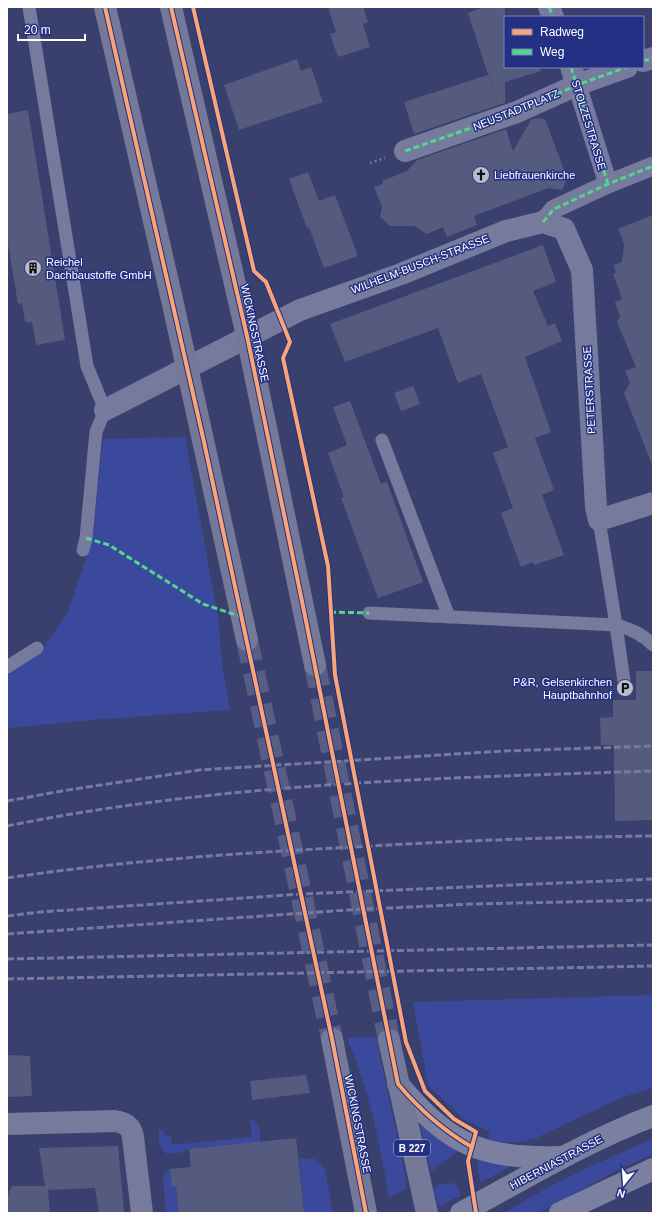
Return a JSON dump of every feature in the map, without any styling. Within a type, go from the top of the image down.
[{"type":"main road","points":[[105,7],[188,368],[247,640]]},
{"type":"main road","name":"WICKINGSTRASSE","points":[[171,7],[247,336],[315,665]]},
{"type":"main road","name":"WICKINGSTRASSE","points":[[332,1039],[366,1213]]},
{"type":"main road","name":"B 227","points":[[388,1040],[427,1213]]},
{"type":"main road","points":[[398,1084],[416,1106],[432,1120],[452,1135],[472,1147],[484,1151],[519,1156],[564,1157]]},
{"type":"main road","name":"HIBERNIASTRASSE","points":[[461,1213],[621,1128],[653,1116]]},
{"type":"main road","points":[[564,1212],[653,1169]]},
{"type":"street","name":"NEUSTADTPLATZ","points":[[404,151],[517,112],[574,76],[621,68]]},
{"type":"street","name":"STOLZESTRASSE","points":[[574,76],[608,184]]},
{"type":"street","points":[[543,222],[554,209],[608,184],[653,166]]},
{"type":"street","name":"WILHELM-BUSCH-STRASSE","points":[[188,368],[247,336],[300,310],[401,274],[506,231],[543,222]]},
{"type":"street","name":"PETERSTRASSE","points":[[543,222],[564,229],[582,270],[596,507],[599,520]]},
{"type":"street","points":[[105,410],[188,368]]},
{"type":"street","points":[[599,520],[653,503]]},
{"type":"street","points":[[7,1124],[115,1121],[125,1123],[132,1130],[142,1213]]},
{"type":"lane","points":[[29,7],[87,366],[105,410],[96,432],[86,538],[83,550]]},
{"type":"lane","points":[[382,440],[449,617]]},
{"type":"lane","points":[[599,520],[625,688]]},
{"type":"lane","points":[[369,613],[616,625],[631,629],[653,645]]},
{"type":"lane","points":[[7,667],[37,648]]},
{"type":"shaded area","points":[[185,437],[218,617],[222,664],[230,710],[103,719],[7,728],[7,673],[40,653],[68,612],[87,555],[93,532],[103,439]]},
{"type":"shaded area","points":[[653,995],[653,1088],[620,1098],[536,1138],[514,1143],[489,1141],[489,1131],[465,1120],[428,1085],[413,1002]]},
{"type":"shaded area","points":[[376,1037],[406,1179],[406,1188],[389,1198],[382,1157],[368,1097],[347,1038]]},
{"type":"shaded area","points":[[250,1120],[256,1121],[260,1132],[260,1142],[189,1149],[184,1152],[168,1154],[162,1150],[160,1144],[159,1130],[163,1130],[164,1136],[171,1136],[172,1145],[252,1137]]},
{"type":"shaded area","points":[[421,1123],[458,1151],[431,1172],[420,1126]]},
{"type":"shaded area","points":[[653,1139],[653,1154],[618,1170],[538,1213],[505,1213],[559,1182]]},
{"type":"shaded area","points":[[299,1158],[316,1159],[325,1169],[333,1213],[304,1213]]},
{"type":"shaded area","points":[[477,1159],[512,1165],[480,1183]]},
{"type":"shaded area","points":[[171,1168],[173,1186],[176,1186],[179,1213],[166,1213],[163,1178],[164,1174]]},
{"type":"shaded area","points":[[455,1183],[461,1195],[442,1205],[438,1205],[434,1189],[439,1185]]},
{"type":"building","points":[[328,7],[363,7],[368,22],[363,24],[370,47],[338,57],[330,34],[336,32]]},
{"type":"building","points":[[484,7],[505,7],[504,68],[540,68],[541,71],[505,82],[505,103],[498,105],[468,13]]},
{"type":"building","points":[[297,59],[301,71],[311,67],[323,102],[239,130],[224,85]]},
{"type":"building","points":[[488,75],[498,105],[414,134],[404,102]]},
{"type":"building","points":[[28,110],[65,340],[36,345],[32,322],[25,322],[22,303],[18,304],[7,238],[7,114]]},
{"type":"building","name":"Liebfrauenkirche","points":[[535,118],[545,119],[567,178],[562,190],[548,188],[474,216],[477,225],[447,237],[443,227],[427,234],[414,226],[390,226],[380,217],[382,207],[374,187],[383,184],[382,181],[407,171],[417,160],[506,129],[513,151],[531,120]]},
{"type":"building","points":[[308,172],[319,201],[335,195],[358,256],[324,268],[289,179]]},
{"type":"building","points":[[653,215],[652,465],[624,393],[630,383],[625,371],[636,367],[617,322],[620,316],[615,302],[622,299],[613,274],[616,273],[614,265],[622,262],[624,244],[618,229]]},
{"type":"building","points":[[543,245],[556,282],[533,291],[548,326],[555,323],[562,341],[525,357],[551,432],[535,438],[554,490],[542,495],[564,555],[534,565],[533,562],[521,567],[501,513],[513,508],[493,453],[508,447],[481,374],[458,383],[438,328],[345,362],[330,324]]},
{"type":"building","points":[[413,386],[420,404],[401,411],[394,393]]},
{"type":"building","points":[[350,401],[381,484],[387,482],[423,582],[378,598],[341,498],[344,497],[328,453],[347,445],[333,407]]},
{"type":"building","points":[[636,671],[653,671],[653,820],[615,821],[614,745],[601,745],[600,718],[613,717],[613,700],[636,700]]},
{"type":"building","points":[[7,1055],[30,1056],[32,1096],[7,1097]]},
{"type":"building","points":[[306,1075],[310,1093],[252,1100],[250,1081]]},
{"type":"building","points":[[296,1138],[304,1213],[179,1213],[176,1186],[172,1187],[170,1169],[191,1167],[189,1149]]},
{"type":"building","points":[[118,1146],[124,1213],[99,1213],[95,1188],[48,1190],[50,1213],[7,1213],[7,1197],[12,1186],[45,1186],[39,1148]]},
{"type":"tunnel","points":[[247,640],[332,1039]]},
{"type":"tunnel","points":[[315,665],[389,1040]]},
{"type":"railway","points":[[7,801],[199,770],[504,751],[653,746]]},
{"type":"railway","points":[[7,826],[167,800],[328,785],[491,776],[653,771]]},
{"type":"railway","points":[[7,878],[137,862],[267,852],[466,841],[653,836]]},
{"type":"railway","points":[[7,916],[40,912],[302,894],[653,879]]},
{"type":"railway","points":[[7,934],[348,910],[472,904],[653,900]]},
{"type":"railway","points":[[7,959],[653,945]]},
{"type":"railway","points":[[7,979],[653,966]]},
{"type":"marked path","points":[[549,7],[553,16]]},
{"type":"marked path","points":[[644,61],[653,58]]},
{"type":"marked path","points":[[571,68],[608,184]]},
{"type":"marked path","points":[[405,151],[517,112],[577,85],[624,68]]},
{"type":"marked path","points":[[543,222],[554,209],[608,184],[653,166]]},
{"type":"marked path","points":[[86,538],[109,545],[203,604],[242,617]]},
{"type":"marked path","points":[[330,612],[369,613]]},
{"type":"cycle path","points":[[105,7],[204,442],[332,1039],[366,1213]]},
{"type":"cycle path","points":[[171,7],[247,336],[303,606],[398,1084],[432,1119],[451,1134],[472,1147]]},
{"type":"cycle path","points":[[193,7],[254,271],[266,282],[290,342],[283,358],[328,566],[335,675],[406,1042],[425,1091],[454,1119],[476,1132],[468,1161],[476,1213]]},
{"type":"place","name":"Liebfrauenkirche","points":[[481,175]]},
{"type":"place","name":"Reichel Dachbaustoffe GmbH","points":[[33,268]]},
{"type":"place","name":"P&R, Gelsenkirchen Hauptbahnhof","points":[[625,688]]}]
